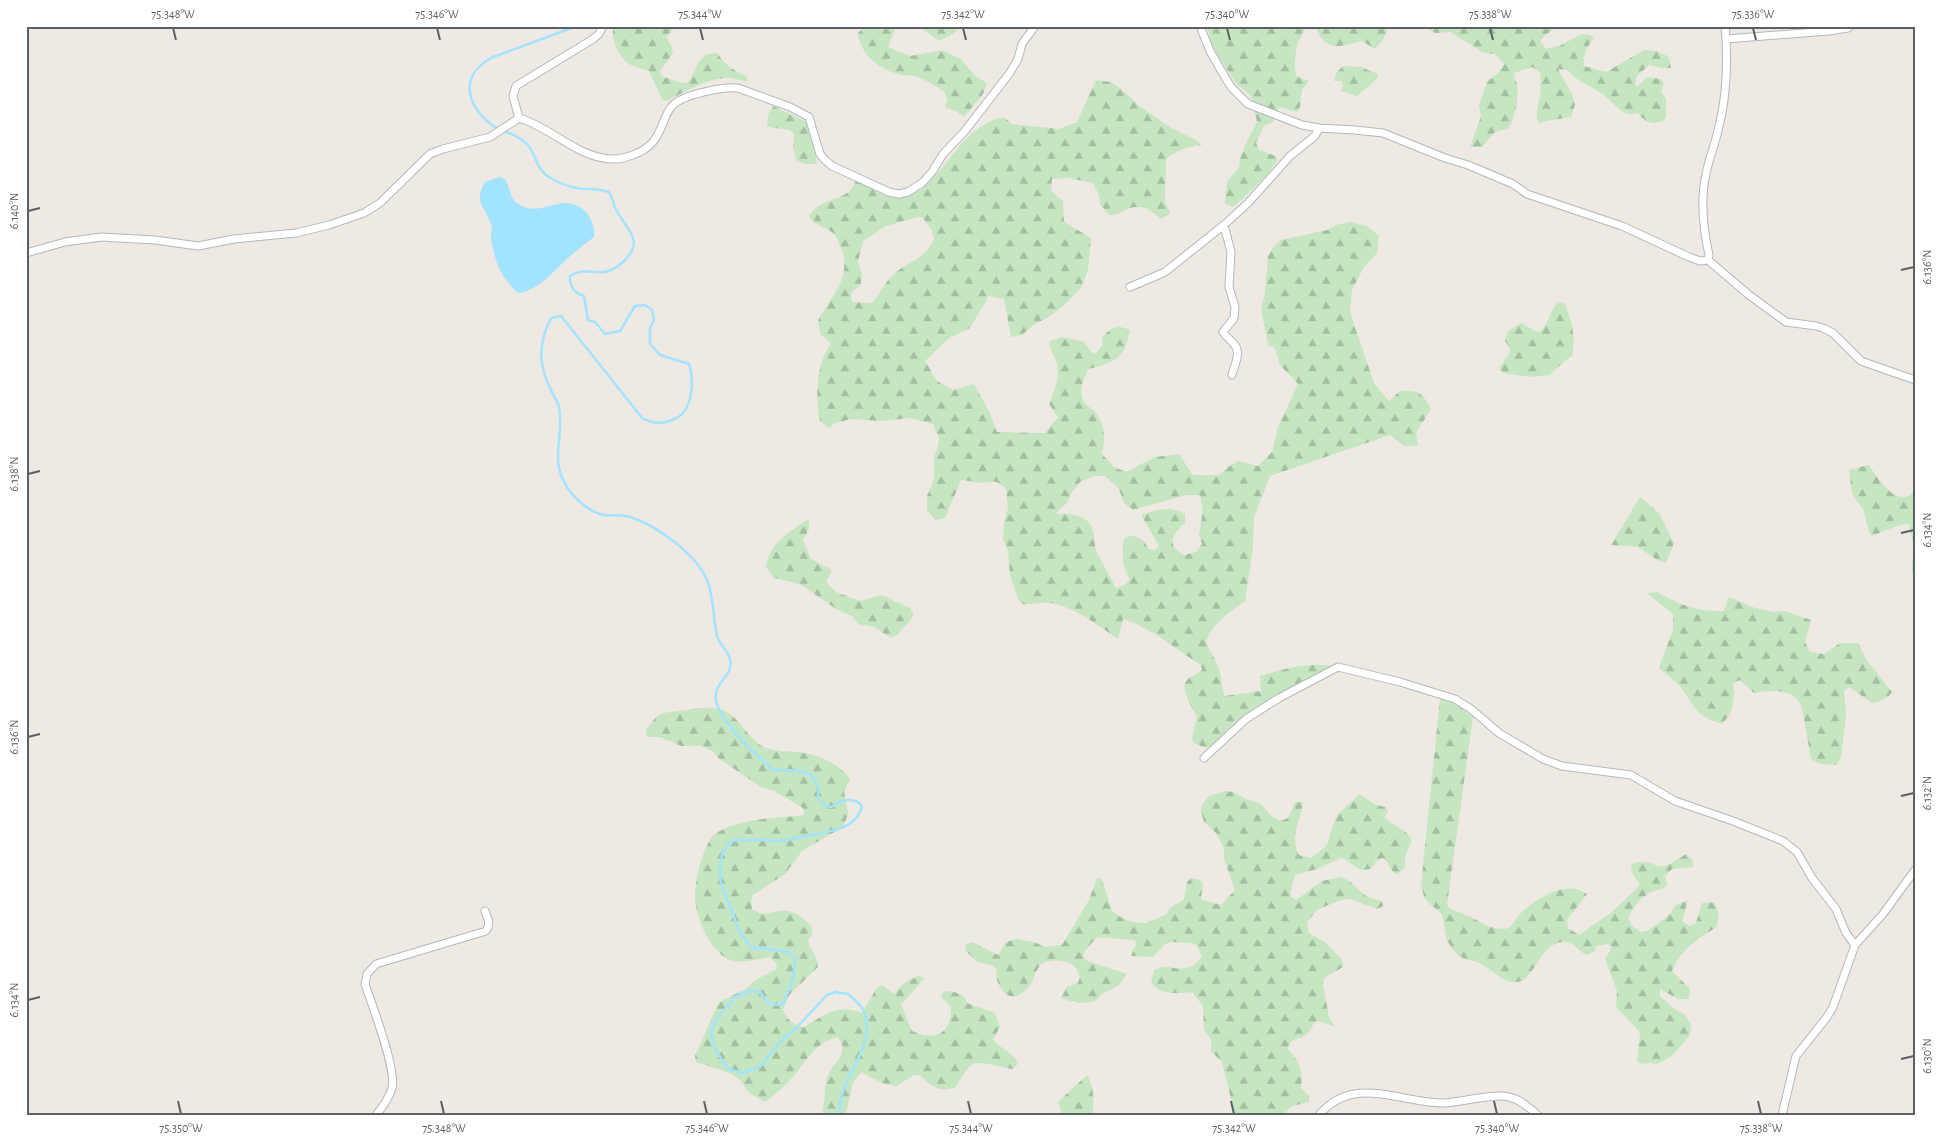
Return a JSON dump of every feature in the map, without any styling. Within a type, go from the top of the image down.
[{"type":"street","points":[[519,118],[513,96],[516,86],[593,39],[599,34],[602,26]]},
{"type":"street","points":[[26,253],[89,238],[116,237],[198,246],[234,239],[296,233],[330,225],[364,213],[380,204],[430,154],[497,134],[510,122],[519,118],[528,120],[568,144],[607,159],[614,159],[636,153],[652,143],[667,114],[677,101],[718,89],[738,88],[790,107],[809,117],[820,154],[832,166],[889,192],[899,194],[908,192],[922,183],[932,172],[944,154],[964,132],[1009,74],[1018,59],[1022,44],[1035,26]]},
{"type":"street","points":[[1200,26],[1210,51],[1222,72],[1242,100],[1248,104],[1290,121],[1319,128],[1383,133],[1445,158],[1468,165],[1513,184],[1528,194],[1622,226],[1689,257],[1700,261],[1708,260],[1749,295],[1786,322],[1822,328],[1833,333],[1861,361],[1915,380]]},
{"type":"street","points":[[1708,260],[1709,255],[1702,215],[1703,194],[1705,175],[1720,125],[1724,92],[1725,26]]},
{"type":"street","points":[[1726,39],[1829,31],[1850,26]]},
{"type":"street","points":[[1130,287],[1165,272],[1224,225],[1248,203],[1296,150],[1314,136],[1319,128]]},
{"type":"street","points":[[1224,225],[1231,252],[1229,288],[1235,307],[1234,318],[1223,332],[1236,346],[1237,359],[1232,375]]},
{"type":"street","points":[[1204,758],[1246,718],[1338,667],[1400,682],[1454,699],[1471,709],[1499,733],[1543,759],[1562,766],[1631,775],[1675,801],[1783,841],[1797,852],[1812,878],[1836,909],[1846,933],[1855,945]]},
{"type":"street","points":[[1782,1115],[1796,1056],[1833,1007],[1855,945],[1883,914],[1915,870]]},
{"type":"street","points":[[376,1115],[381,1110],[390,1093],[393,1078],[385,1043],[365,984],[367,974],[376,964],[486,931],[489,922],[485,911]]},
{"type":"street","points":[[1319,1115],[1324,1108],[1340,1099],[1361,1092],[1442,1103],[1508,1096],[1518,1100],[1538,1115]]},
{"type":"green space","points":[[618,26],[676,26],[666,37],[673,53],[660,71],[661,76],[677,82],[687,83],[701,59],[710,54],[717,53],[730,67],[747,76],[747,81],[723,78],[698,86],[666,101],[662,99],[649,71],[630,64],[620,55],[613,35],[613,30]]},
{"type":"green space","points":[[866,26],[896,26],[888,47],[910,56],[943,50],[962,60],[975,76],[987,83],[983,94],[964,117],[956,111],[945,108],[947,100],[945,92],[918,77],[900,75],[881,67],[870,58],[862,47],[858,33]]},
{"type":"green space","points":[[901,26],[961,26],[953,34],[939,41],[923,29]]},
{"type":"green space","points":[[1207,26],[1308,26],[1298,43],[1295,56],[1296,76],[1309,81],[1302,90],[1300,107],[1297,112],[1279,107],[1273,122],[1264,126],[1256,143],[1259,150],[1276,156],[1277,161],[1268,174],[1234,207],[1225,204],[1227,182],[1239,167],[1247,141],[1257,122],[1251,96],[1236,83],[1222,62],[1211,42]]},
{"type":"green space","points":[[1315,26],[1389,26],[1383,40],[1375,49],[1362,41],[1341,46],[1331,45],[1322,39]]},
{"type":"green space","points":[[1423,26],[1559,26],[1545,35],[1540,41],[1546,49],[1559,46],[1582,34],[1590,35],[1594,38],[1586,51],[1584,66],[1606,72],[1644,50],[1657,51],[1669,57],[1671,68],[1649,65],[1637,76],[1635,85],[1638,86],[1647,77],[1662,79],[1664,84],[1661,92],[1666,99],[1666,118],[1662,121],[1651,123],[1638,113],[1628,114],[1621,111],[1604,95],[1577,79],[1567,70],[1558,69],[1572,94],[1575,105],[1571,117],[1539,124],[1537,113],[1541,81],[1540,72],[1532,67],[1514,73],[1517,85],[1517,102],[1513,119],[1508,129],[1495,132],[1482,147],[1470,147],[1481,116],[1479,105],[1487,82],[1499,72],[1504,64],[1495,54],[1484,53],[1450,32],[1435,33]]},
{"type":"green space","points":[[1343,66],[1361,67],[1378,74],[1377,79],[1357,96],[1341,91],[1343,85],[1341,81],[1334,81],[1337,72]]},
{"type":"green space","points":[[1096,80],[1111,82],[1137,104],[1171,128],[1196,140],[1201,145],[1182,149],[1166,159],[1165,200],[1170,214],[1161,219],[1150,210],[1142,207],[1133,207],[1117,214],[1109,215],[1100,204],[1099,195],[1093,183],[1068,178],[1052,179],[1051,191],[1063,201],[1064,222],[1091,238],[1088,270],[1081,288],[1061,308],[1047,318],[1035,324],[1022,335],[1011,337],[1004,299],[989,296],[970,328],[949,338],[925,361],[937,381],[953,390],[974,384],[990,413],[997,432],[1045,433],[1058,417],[1049,404],[1057,382],[1058,371],[1050,341],[1061,337],[1083,341],[1093,354],[1103,345],[1102,337],[1112,329],[1122,327],[1130,330],[1128,340],[1121,354],[1111,362],[1088,369],[1081,389],[1084,401],[1097,415],[1104,431],[1104,443],[1101,453],[1114,467],[1126,472],[1155,457],[1179,454],[1193,475],[1219,475],[1238,461],[1258,466],[1272,452],[1278,427],[1298,384],[1280,365],[1275,348],[1268,345],[1261,309],[1265,293],[1268,256],[1274,246],[1281,240],[1327,230],[1336,225],[1350,222],[1367,226],[1379,236],[1377,253],[1364,267],[1352,290],[1350,312],[1374,383],[1389,401],[1400,391],[1411,391],[1422,396],[1431,409],[1416,433],[1418,446],[1404,446],[1390,435],[1270,476],[1254,517],[1253,548],[1245,601],[1217,623],[1206,642],[1219,668],[1224,696],[1261,691],[1260,676],[1269,673],[1313,665],[1332,666],[1256,707],[1227,730],[1216,744],[1206,748],[1194,743],[1192,738],[1197,717],[1185,693],[1185,683],[1202,670],[1201,665],[1144,628],[1123,619],[1118,639],[1086,617],[1068,608],[1050,603],[1022,604],[1018,599],[1010,575],[1008,551],[1003,538],[1004,521],[1008,508],[1006,489],[1002,485],[996,482],[979,483],[961,480],[945,518],[935,520],[927,510],[927,496],[934,479],[934,457],[939,439],[933,424],[910,418],[880,421],[851,419],[835,423],[829,428],[820,421],[818,412],[818,381],[822,361],[831,344],[820,333],[818,321],[842,279],[844,261],[842,250],[835,235],[830,230],[816,224],[809,215],[822,204],[850,191],[855,180],[888,197],[901,198],[914,194],[927,185],[973,132],[988,123],[1004,117],[1012,124],[1059,129],[1077,122]],"holes":[[[922,217],[931,229],[934,240],[925,253],[893,275],[872,303],[852,302],[851,293],[861,284],[862,274],[858,261],[863,241],[886,226]],[[1095,476],[1105,476],[1119,489],[1124,503],[1133,510],[1186,495],[1200,495],[1203,510],[1199,535],[1202,544],[1196,552],[1184,555],[1174,547],[1174,535],[1185,523],[1185,514],[1179,511],[1158,510],[1141,515],[1159,546],[1155,550],[1149,549],[1143,540],[1132,535],[1124,539],[1124,565],[1130,579],[1126,584],[1116,588],[1096,550],[1091,525],[1083,518],[1072,514],[1055,514],[1067,503],[1072,492],[1081,481]]]},
{"type":"green space","points":[[773,106],[807,122],[812,130],[817,164],[805,164],[796,160],[793,146],[794,134],[789,130],[769,127],[767,124],[769,112]]},
{"type":"green space","points":[[1558,302],[1565,304],[1571,323],[1574,341],[1572,355],[1549,375],[1530,377],[1503,373],[1499,368],[1509,354],[1510,348],[1505,341],[1508,331],[1521,323],[1539,332]]},
{"type":"green space","points":[[1869,465],[1883,485],[1896,495],[1903,497],[1909,495],[1915,489],[1915,581],[1912,572],[1913,543],[1908,524],[1897,526],[1872,536],[1869,532],[1864,511],[1852,493],[1849,470]]},
{"type":"green space","points":[[1640,497],[1659,513],[1674,543],[1666,563],[1657,560],[1638,547],[1611,545]]},
{"type":"green space","points":[[809,519],[809,529],[803,540],[811,559],[832,570],[826,582],[836,592],[860,601],[881,595],[910,608],[914,614],[913,617],[898,635],[891,638],[874,627],[858,624],[852,616],[836,609],[800,584],[774,578],[766,567],[768,558],[776,544],[794,528]]},
{"type":"green space","points":[[1657,592],[1673,601],[1697,609],[1724,611],[1729,597],[1752,607],[1773,612],[1785,611],[1811,620],[1805,642],[1810,652],[1824,654],[1840,643],[1858,643],[1866,659],[1892,692],[1884,699],[1872,703],[1849,687],[1844,691],[1846,715],[1841,758],[1836,765],[1820,764],[1811,759],[1802,708],[1799,701],[1788,694],[1775,691],[1754,693],[1740,680],[1733,683],[1734,700],[1726,720],[1722,724],[1713,721],[1701,714],[1681,687],[1659,668],[1673,629],[1673,614],[1647,593]]},
{"type":"green space","points":[[1440,699],[1454,702],[1473,717],[1447,905],[1452,910],[1468,915],[1490,927],[1506,929],[1512,925],[1522,912],[1544,896],[1562,889],[1579,890],[1587,894],[1567,920],[1568,928],[1579,935],[1612,912],[1640,885],[1632,872],[1632,864],[1647,862],[1657,866],[1664,866],[1686,854],[1693,860],[1693,867],[1672,869],[1665,876],[1667,885],[1663,889],[1643,897],[1636,904],[1628,918],[1632,926],[1641,932],[1649,930],[1669,915],[1676,905],[1688,900],[1682,921],[1689,926],[1696,923],[1702,903],[1714,902],[1719,913],[1717,927],[1697,940],[1685,951],[1672,971],[1690,989],[1689,999],[1678,999],[1660,989],[1660,996],[1673,1008],[1684,1014],[1691,1024],[1690,1035],[1672,1056],[1657,1064],[1642,1064],[1637,1061],[1640,1035],[1639,1031],[1616,1007],[1617,991],[1605,959],[1612,947],[1608,944],[1596,946],[1595,951],[1588,955],[1582,953],[1569,943],[1557,943],[1544,953],[1524,979],[1513,982],[1504,979],[1481,964],[1459,956],[1449,944],[1442,915],[1426,900],[1421,885]]},
{"type":"green space","points":[[700,708],[723,710],[735,718],[760,745],[778,751],[804,753],[827,760],[841,769],[850,780],[844,791],[848,815],[843,827],[802,851],[785,874],[753,895],[751,902],[752,909],[758,912],[767,914],[788,911],[795,913],[812,927],[812,934],[808,941],[817,960],[818,967],[790,994],[783,1010],[789,1019],[794,1024],[804,1027],[838,1010],[853,1010],[862,1013],[876,989],[882,985],[894,994],[904,983],[918,976],[925,978],[901,1005],[912,1031],[928,1036],[940,1033],[945,1029],[948,1024],[951,1007],[941,997],[943,991],[958,993],[967,1003],[995,1013],[1000,1027],[993,1039],[1016,1060],[1018,1064],[1013,1069],[976,1063],[963,1074],[956,1087],[945,1090],[936,1088],[920,1075],[914,1075],[896,1086],[882,1083],[861,1072],[853,1083],[846,1113],[858,1115],[822,1115],[828,1075],[842,1053],[842,1043],[838,1037],[821,1044],[793,1077],[765,1102],[748,1092],[741,1081],[730,1073],[696,1062],[695,1056],[719,1002],[746,989],[757,979],[777,969],[776,963],[769,957],[748,961],[735,961],[726,958],[712,944],[701,924],[695,903],[699,866],[705,850],[710,839],[715,834],[735,824],[804,815],[803,808],[774,791],[761,787],[718,758],[714,752],[701,746],[681,746],[660,737],[647,737],[646,730],[656,717],[663,713]]},
{"type":"green space","points":[[1226,791],[1260,803],[1271,816],[1281,821],[1288,818],[1295,802],[1303,802],[1295,835],[1296,848],[1299,855],[1311,858],[1325,847],[1338,814],[1360,794],[1374,804],[1385,807],[1388,812],[1385,817],[1406,832],[1412,840],[1405,856],[1405,867],[1397,875],[1383,858],[1377,860],[1371,869],[1360,870],[1341,858],[1317,869],[1295,875],[1291,897],[1296,900],[1322,881],[1340,877],[1348,880],[1366,896],[1383,902],[1383,906],[1377,909],[1350,899],[1344,899],[1318,909],[1307,922],[1309,933],[1325,942],[1343,961],[1343,967],[1324,978],[1323,984],[1329,1017],[1335,1027],[1319,1021],[1314,1023],[1307,1034],[1293,1040],[1289,1045],[1288,1049],[1298,1062],[1301,1071],[1301,1088],[1309,1096],[1309,1102],[1293,1106],[1282,1115],[1255,1115],[1250,1113],[1248,1115],[1235,1115],[1222,1062],[1211,1051],[1211,1039],[1204,1030],[1203,1006],[1192,992],[1175,993],[1164,991],[1151,982],[1154,970],[1167,967],[1184,969],[1196,963],[1202,956],[1197,946],[1192,943],[1171,942],[1165,944],[1153,957],[1131,956],[1132,950],[1136,946],[1135,940],[1096,938],[1083,956],[1087,961],[1127,974],[1118,986],[1102,994],[1094,1002],[1082,1003],[1061,998],[1067,987],[1078,983],[1080,977],[1072,964],[1062,961],[1051,961],[1042,964],[1024,992],[1019,995],[1010,996],[999,985],[997,971],[994,966],[977,962],[965,950],[966,944],[972,942],[998,955],[1006,942],[1016,939],[1034,942],[1045,947],[1062,945],[1089,900],[1097,878],[1102,879],[1112,911],[1122,918],[1133,922],[1146,923],[1167,914],[1172,906],[1184,899],[1187,882],[1191,878],[1200,880],[1203,885],[1201,898],[1203,900],[1221,905],[1235,890],[1224,859],[1224,848],[1216,833],[1204,822],[1201,811],[1202,805],[1209,796]]},
{"type":"green space","points":[[1087,1075],[1092,1089],[1093,1112],[1095,1115],[1062,1115],[1058,1102]]},
{"type":"water","points":[[499,177],[505,179],[516,203],[531,209],[565,203],[578,206],[591,219],[594,231],[594,237],[546,279],[532,288],[518,293],[507,281],[497,263],[491,240],[492,226],[480,200],[485,182]]},
{"type":"waterway","points":[[498,129],[487,121],[473,103],[470,83],[474,74],[481,65],[493,57],[577,26]]},
{"type":"waterway","points":[[504,131],[516,136],[527,144],[539,167],[552,179],[573,187],[609,192],[617,211],[633,237],[633,248],[630,254],[624,261],[609,271],[582,271],[570,276],[570,283],[573,289],[584,296],[588,320],[595,322],[605,334],[620,331],[635,306],[645,305],[652,310],[654,320],[650,328],[650,344],[660,355],[689,364],[691,370],[691,396],[683,413],[675,419],[661,423],[654,423],[643,419],[561,316],[551,318],[544,337],[541,354],[547,381],[559,407],[558,459],[564,481],[572,494],[590,509],[604,515],[630,517],[640,521],[674,542],[702,570],[711,593],[717,636],[729,656],[731,664],[728,673],[717,688],[716,702],[728,724],[737,735],[773,770],[805,772],[811,776],[818,788],[818,798],[825,806],[831,807],[847,800],[855,801],[862,806],[855,820],[835,830],[785,840],[731,841],[722,854],[720,867],[721,883],[741,935],[752,947],[789,952],[795,957],[795,964],[792,981],[783,1004],[775,1005],[769,1003],[760,992],[749,991],[735,997],[716,1020],[711,1034],[715,1049],[727,1068],[735,1071],[743,1073],[761,1066],[778,1044],[827,995],[836,992],[848,994],[862,1008],[867,1027],[861,1053],[849,1077],[840,1102],[840,1115]]}]
